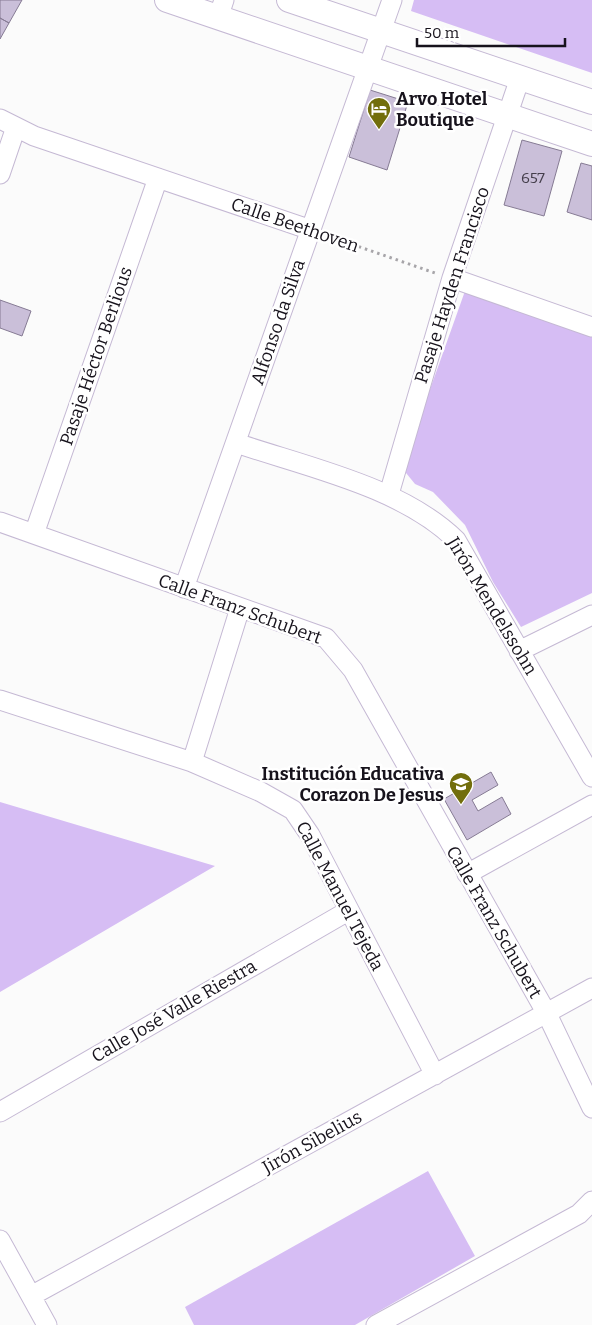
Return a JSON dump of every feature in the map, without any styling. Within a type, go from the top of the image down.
[{"type":"street","points":[[167,0],[221,9],[367,69],[592,144]]},
{"type":"street","points":[[289,0],[592,102]]},
{"type":"street","name":"Alfonso da Silva","points":[[184,588],[392,0]]},
{"type":"street","name":"Pasaje Hayden Francisco","points":[[389,494],[452,278],[520,78]]},
{"type":"street","points":[[0,174],[8,123]]},
{"type":"street","name":"Calle Beethoven","points":[[8,123],[34,136],[311,230]]},
{"type":"street","name":"Pasaje Héctor Berlious","points":[[34,534],[158,178]]},
{"type":"street","points":[[452,278],[592,327]]},
{"type":"street","name":"Jirón Mendelssohn","points":[[236,443],[389,494],[438,523],[456,540],[592,777]]},
{"type":"street","name":"Calle Franz Schubert","points":[[0,522],[326,638],[353,670],[546,1014],[592,1108]]},
{"type":"street","points":[[192,762],[240,608]]},
{"type":"street","points":[[519,651],[592,615]]},
{"type":"street","name":"Calle Manuel Tejeda","points":[[0,700],[192,762],[261,792],[293,810],[310,835],[348,911],[436,1075]]},
{"type":"street","points":[[467,874],[592,805]]},
{"type":"street","name":"Calle José Valle Riestra","points":[[0,1112],[348,911]]},
{"type":"street","name":"Jirón Sibelius","points":[[31,1296],[592,988]]},
{"type":"street","points":[[376,1325],[579,1214],[592,1201]]},
{"type":"street","points":[[0,1240],[47,1325]]},
{"type":"path","name":"Calle Beethoven","points":[[311,230],[452,278]]},
{"type":"shaded area","points":[[414,0],[592,0],[592,73],[411,11]]},
{"type":"shaded area","points":[[465,291],[592,335],[592,593],[521,627],[493,582],[465,525],[433,492],[415,484],[402,468]]},
{"type":"shaded area","points":[[0,802],[215,866],[0,992]]},
{"type":"shaded area","points":[[428,1171],[475,1256],[355,1325],[194,1325],[185,1307]]},
{"type":"building","points":[[0,0],[22,0],[9,23],[0,18]]},
{"type":"building","points":[[0,18],[9,23],[0,39]]},
{"type":"building","name":"Arvo Hotel Boutique","points":[[370,90],[408,102],[387,170],[349,157]]},
{"type":"building","points":[[522,140],[562,151],[544,216],[504,205]]},
{"type":"building","points":[[581,163],[592,166],[592,220],[567,212]]},
{"type":"building","points":[[0,300],[31,311],[22,336],[0,328]]},
{"type":"building","name":"Institución Educativa Corazon De Jesus","points":[[491,772],[498,785],[472,800],[478,811],[502,797],[511,814],[467,840],[444,799]]},
{"type":"place","name":"Arvo Hotel Boutique","points":[[379,130]]},
{"type":"place","name":"Institución Educativa Corazon De Jesus","points":[[461,805]]}]
